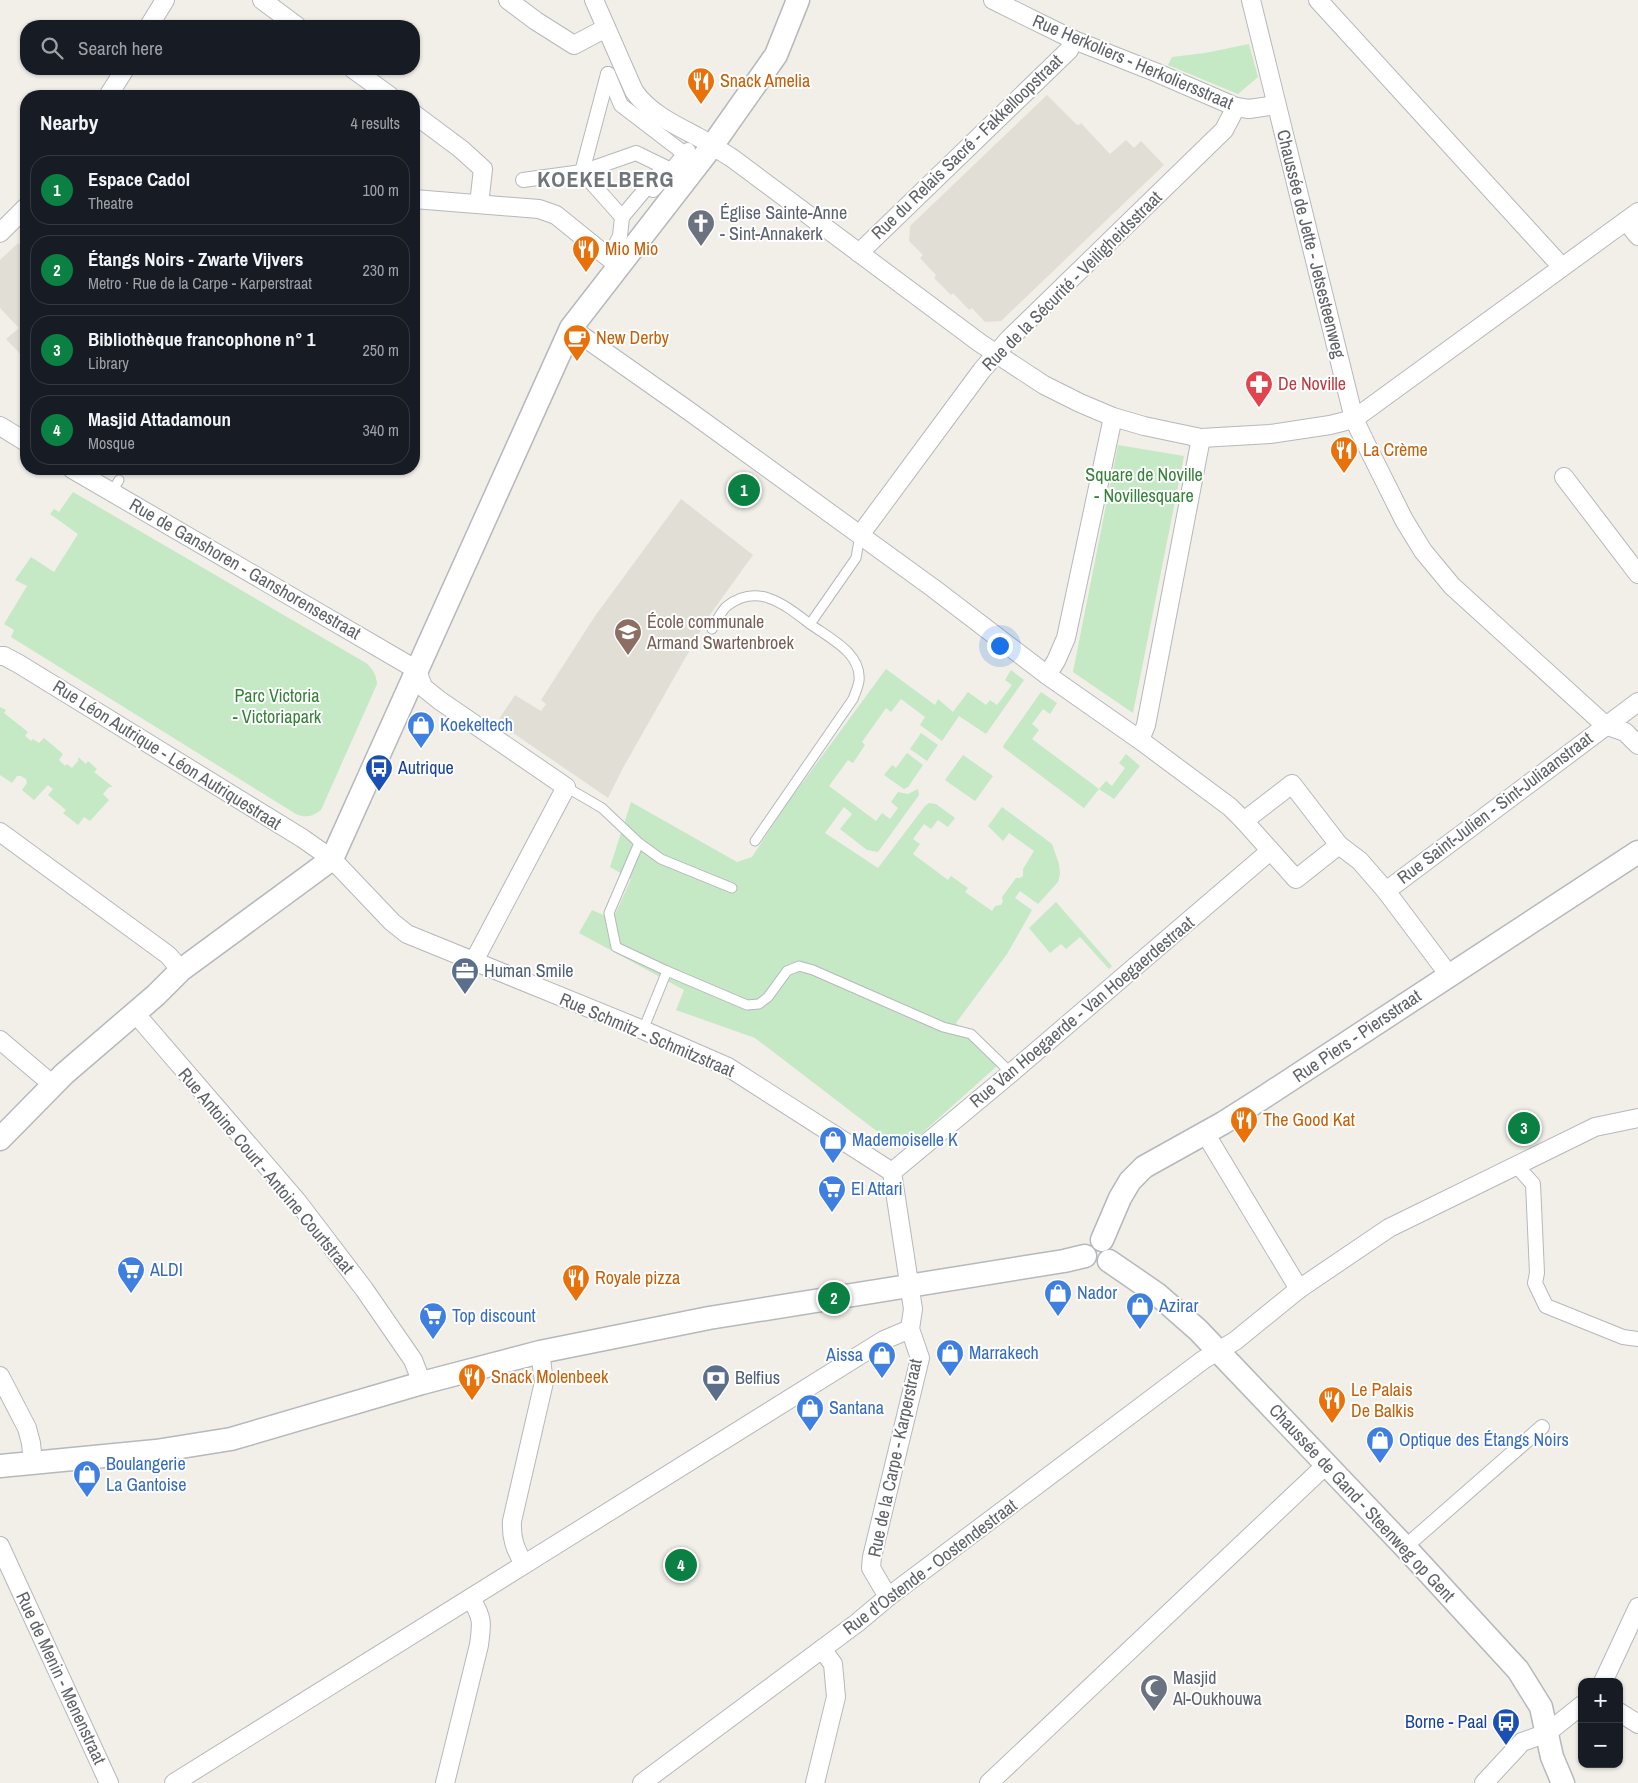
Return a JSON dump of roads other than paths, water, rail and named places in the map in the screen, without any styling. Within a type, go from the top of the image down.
[{"type":"street","points":[[153,20],[165,0]]},
{"type":"street","points":[[262,0],[289,20]]},
{"type":"street","points":[[508,0],[536,21],[574,45],[606,28]]},
{"type":"street","points":[[594,0],[634,92],[640,100],[680,129],[732,158],[996,354],[1044,385],[1080,403],[1113,417],[1144,426],[1201,438],[1270,434],[1330,425],[1354,419],[1632,216],[1638,236]]},
{"type":"street","points":[[0,1139],[53,1085],[156,995],[181,970],[332,859],[571,328],[616,257],[712,146],[776,55],[798,0]]},
{"type":"street","name":"Rue Herkoliers - Herkoliersstraat","points":[[993,0],[1074,40],[1156,72],[1236,107],[1250,108],[1276,105]]},
{"type":"street","name":"Chaussée de Jette - Jetsesteenweg","points":[[1251,0],[1354,419],[1404,520],[1423,551],[1452,586],[1605,725],[1625,732],[1638,745]]},
{"type":"street","points":[[1318,0],[1562,267]]},
{"type":"street","name":"Rue du Relais Sacré - Fakkelloopstraat","points":[[859,253],[1069,50],[1074,40]]},
{"type":"street","points":[[582,172],[608,74],[621,105],[686,152],[653,190]]},
{"type":"street","points":[[112,90],[120,75]]},
{"type":"street","points":[[362,75],[382,90]]},
{"type":"street","name":"Rue de la Sécurité - Veiligheidsstraat","points":[[860,535],[982,370],[996,354],[1224,130],[1236,107]]},
{"type":"street","points":[[420,118],[461,149],[483,169],[479,204]]},
{"type":"street","points":[[523,180],[582,172],[636,154],[671,170]]},
{"type":"street","points":[[616,257],[622,217],[658,174],[671,170]]},
{"type":"street","points":[[582,172],[622,217]]},
{"type":"street","points":[[420,199],[539,208],[556,215],[616,257]]},
{"type":"street","points":[[0,232],[20,213]]},
{"type":"street","points":[[571,328],[690,411],[1047,675],[1140,740],[1230,807],[1296,879],[1339,845]]},
{"type":"street","points":[[1047,675],[1056,661],[1066,638],[1113,417]]},
{"type":"street","points":[[0,426],[20,438]]},
{"type":"street","points":[[1140,740],[1146,725],[1201,438]]},
{"type":"street","name":"Rue de Ganshoren - Ganshorensestraat","points":[[87,475],[115,486],[417,670]]},
{"type":"street","points":[[1564,477],[1638,574]]},
{"type":"street","name":"Rue Léon Autrique - Léon Autriquestraat","points":[[0,656],[4,656],[19,664],[165,752],[332,859]]},
{"type":"street","points":[[417,670],[423,687],[439,700],[566,787],[474,961]]},
{"type":"street","name":"Rue Saint-Julien - Sint-Juliaanstraat","points":[[1386,891],[1638,702]]},
{"type":"street","points":[[1244,821],[1292,784],[1339,845],[1360,861],[1386,891],[1449,975]]},
{"type":"street","points":[[0,832],[168,954],[181,970]]},
{"type":"street","name":"Rue Van Hoegaerde - Van Hoegaerdestraat","points":[[892,1172],[1011,1073],[1270,851]]},
{"type":"street","name":"Rue Piers - Piersstraat","points":[[1106,1250],[1120,1198],[1130,1181],[1144,1168],[1264,1097],[1638,852]]},
{"type":"street","name":"Rue Schmitz - Schmitzstraat","points":[[332,859],[392,922],[407,934],[643,1030],[728,1067],[892,1172]]},
{"type":"street","name":"Rue Antoine Court - Antoine Courtstraat","points":[[135,1013],[296,1201],[364,1288],[413,1360],[422,1383]]},
{"type":"street","points":[[0,1040],[53,1085]]},
{"type":"street","name":"Rue d'Ostende - Oostendestraat","points":[[642,1783],[822,1649],[1190,1369],[1235,1341],[1300,1289],[1389,1228],[1595,1127],[1638,1118]]},
{"type":"street","points":[[1205,1133],[1226,1174],[1276,1257],[1300,1289]]},
{"type":"street","points":[[1516,1165],[1533,1184],[1537,1273],[1535,1283],[1546,1306],[1623,1337],[1638,1339]]},
{"type":"street","points":[[892,1172],[909,1285]]},
{"type":"street","points":[[0,1466],[156,1451],[231,1439],[422,1383],[540,1352],[710,1318],[1085,1256],[1096,1266],[1101,1266],[1106,1250]]},
{"type":"street","name":"Chaussée de Gand - Steenweg op Gent","points":[[1106,1250],[1198,1330],[1405,1547],[1518,1670],[1541,1707],[1552,1757],[1563,1783]]},
{"type":"street","name":"Rue de la Carpe - Karperstraat","points":[[888,1597],[871,1568],[872,1557],[920,1358],[910,1329],[913,1309],[909,1285]]},
{"type":"street","points":[[174,1783],[884,1340],[910,1329]]},
{"type":"street","points":[[524,1564],[516,1550],[511,1535],[512,1521],[544,1382],[540,1352]]},
{"type":"street","points":[[0,1376],[27,1428],[31,1442],[33,1463]]},
{"type":"street","points":[[1405,1547],[1542,1427]]},
{"type":"street","points":[[990,1783],[1326,1464]]},
{"type":"street","name":"Rue de Menin - Menenstraat","points":[[0,1546],[109,1783]]},
{"type":"street","points":[[445,1783],[481,1627],[480,1613],[471,1599]]},
{"type":"street","points":[[1605,1678],[1638,1606]]},
{"type":"street","points":[[815,1783],[836,1697],[833,1664],[822,1649]]},
{"type":"street","points":[[1484,1783],[1522,1742],[1547,1733],[1578,1709]]},
{"type":"street","points":[[1623,1715],[1638,1724]]},
{"type":"lane","points":[[810,624],[856,558],[860,535]]},
{"type":"lane","points":[[712,629],[726,607],[747,596],[769,597],[791,609],[854,658],[858,667],[859,681],[853,700],[755,841]]},
{"type":"lane","points":[[566,787],[602,808],[638,842],[661,859],[732,888]]},
{"type":"lane","points":[[638,842],[609,913],[616,947],[747,1005],[759,1004],[768,997],[787,971],[800,966],[813,970],[944,1027],[971,1034],[1011,1073]]},
{"type":"lane","points":[[643,1030],[667,971]]},
{"type":"place","name":"Snack Amelia","points":[[701,105]]},
{"type":"place","name":"Église Sainte-Anne - Sint-Annakerk","points":[[701,247]]},
{"type":"place","name":"Mio Mio","points":[[586,273]]},
{"type":"place","name":"New Derby","points":[[577,362]]},
{"type":"place","name":"De Noville","points":[[1259,408]]},
{"type":"place","name":"La Crème","points":[[1344,474]]},
{"type":"place","name":"Espace Cadol","points":[[744,490]]},
{"type":"place","name":"École communale Armand Swartenbroek","points":[[628,656]]},
{"type":"place","name":"Koekeltech","points":[[421,749]]},
{"type":"place","name":"Autrique","points":[[379,792]]},
{"type":"place","name":"Human Smile","points":[[465,995]]},
{"type":"place","name":"Bibliothèque francophone n° 1","points":[[1524,1128]]},
{"type":"place","name":"The Good Kat","points":[[1244,1144]]},
{"type":"place","name":"Mademoiselle K","points":[[833,1164]]},
{"type":"place","name":"El Attari","points":[[832,1213]]},
{"type":"place","name":"ALDI","points":[[131,1294]]},
{"type":"place","name":"Étangs Noirs - Zwarte Vijvers","points":[[834,1298]]},
{"type":"place","name":"Royale pizza","points":[[576,1302]]},
{"type":"place","name":"Nador","points":[[1058,1317]]},
{"type":"place","name":"Azirar","points":[[1140,1330]]},
{"type":"place","name":"Top discount","points":[[433,1340]]},
{"type":"place","name":"Marrakech","points":[[950,1377]]},
{"type":"place","name":"Aissa","points":[[882,1379]]},
{"type":"place","name":"Snack Molenbeek","points":[[472,1401]]},
{"type":"place","name":"Belfius","points":[[716,1402]]},
{"type":"place","name":"Le Palais De Balkis","points":[[1332,1424]]},
{"type":"place","name":"Santana","points":[[810,1432]]},
{"type":"place","name":"Optique des Étangs Noirs","points":[[1380,1464]]},
{"type":"place","name":"Boulangerie La Gantoise","points":[[87,1498]]},
{"type":"place","name":"Masjid Attadamoun","points":[[681,1565]]},
{"type":"place","name":"Masjid Al-Oukhouwa","points":[[1154,1712]]},
{"type":"place","name":"Borne - Paal","points":[[1506,1746]]},
{"type":"district","name":"KOEKELBERG","points":[[606,179]]},
{"type":"park label","name":"Square de Noville - Novillesquare","points":[[1144,485]]},
{"type":"park label","name":"Parc Victoria - Victoriapark","points":[[277,706]]}]
